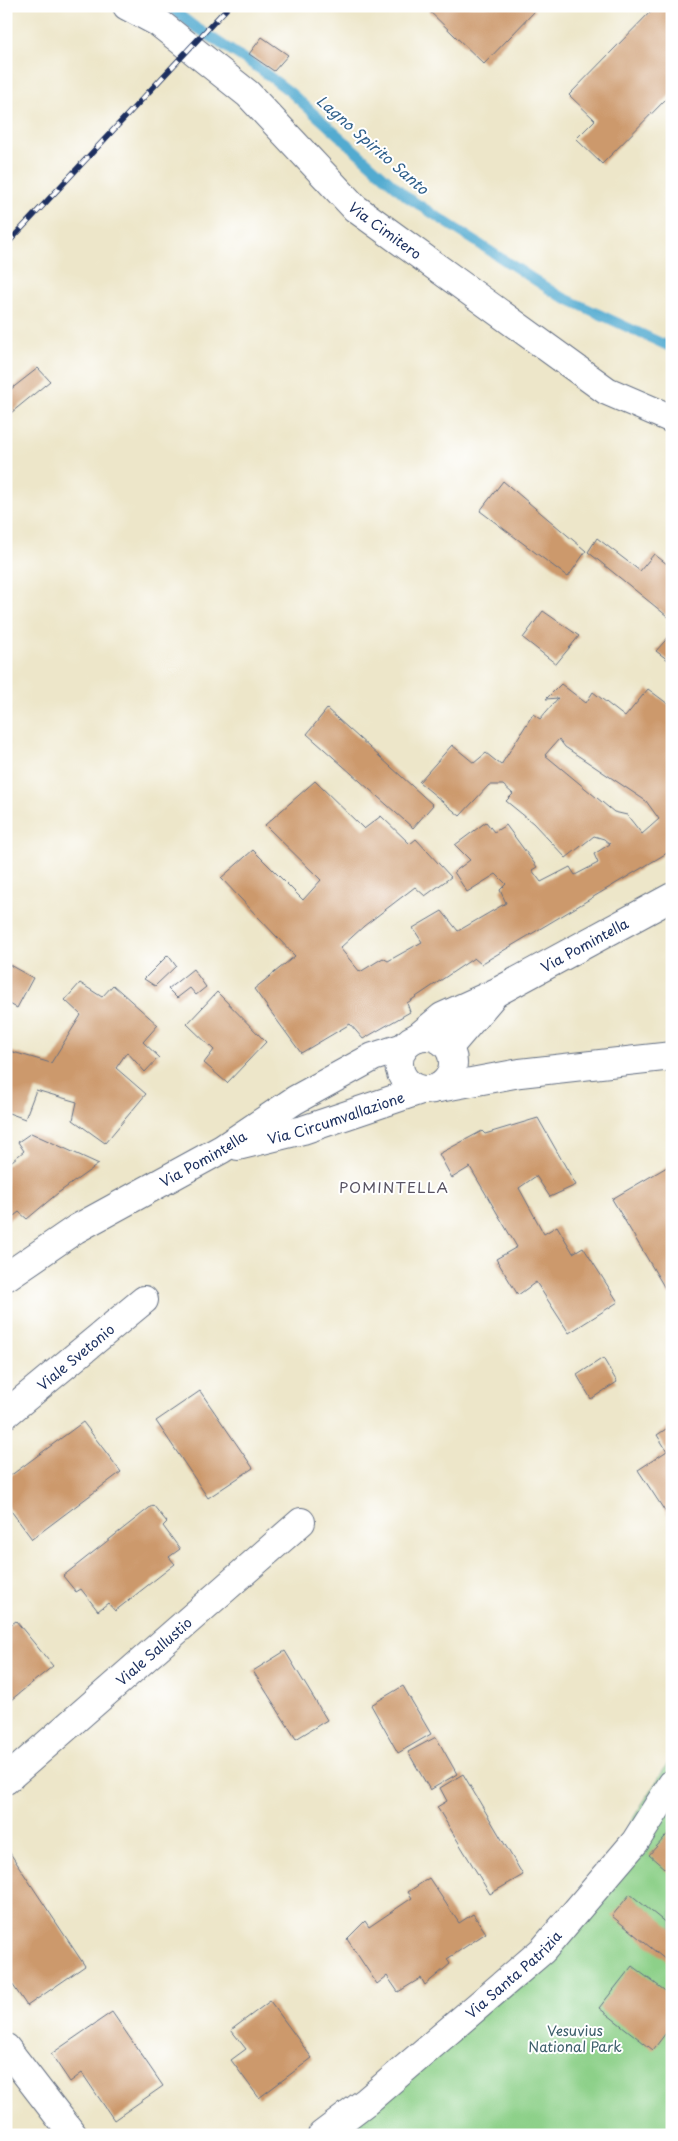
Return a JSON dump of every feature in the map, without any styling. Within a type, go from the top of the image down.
[{"type":"street","name":"Via Cimitero","points":[[127,6],[159,23],[248,94],[355,208],[607,391],[672,419]]},
{"type":"street","name":"Via Pomintella","points":[[6,1278],[76,1229],[222,1149],[295,1100],[373,1057],[411,1042],[442,1017],[497,992],[672,897]]},
{"type":"street","name":"Via Pomintella","points":[[451,1051],[497,992]]},
{"type":"street","points":[[435,1037],[451,1051],[454,1065],[452,1074],[447,1082],[430,1089],[412,1087],[401,1074],[399,1064],[411,1042],[435,1037]]},
{"type":"street","name":"Via Circumvallazione","points":[[451,1051],[520,1073]]},
{"type":"street","name":"Via Circumvallazione","points":[[222,1149],[303,1130],[430,1089],[520,1073],[672,1056]]},
{"type":"street","name":"Viale Svetonio","points":[[6,1414],[144,1300]]},
{"type":"street","name":"Viale Sallustio","points":[[6,1780],[301,1522]]},
{"type":"street","name":"Via Santa Patrizia","points":[[322,2135],[367,2101],[543,1950],[635,1842],[672,1784]]},
{"type":"street","points":[[6,2048],[73,2135]]},
{"type":"green space","name":"Vesuvius National Park","points":[[672,1757],[672,2135],[309,2135],[438,2036],[585,1894]]},
{"type":"building","points":[[424,6],[530,6],[535,11],[484,64]]},
{"type":"building","points":[[656,6],[669,6],[672,9],[672,93],[602,164],[576,139],[595,120],[569,95]]},
{"type":"building","points":[[262,37],[288,55],[274,71],[249,54]]},
{"type":"building","points":[[38,368],[50,381],[6,417],[6,393]]},
{"type":"building","points":[[503,481],[586,551],[568,577],[480,511]]},
{"type":"building","points":[[597,538],[640,571],[654,554],[672,568],[672,620],[588,552]]},
{"type":"building","points":[[543,611],[579,636],[556,664],[523,638]]},
{"type":"building","points":[[672,633],[672,663],[656,651]]},
{"type":"building","points":[[561,684],[586,703],[593,692],[625,717],[648,689],[672,707],[672,850],[481,964],[474,958],[407,1003],[410,1012],[363,1039],[350,1024],[301,1053],[254,989],[295,956],[221,878],[253,850],[303,900],[321,880],[265,825],[315,781],[364,829],[381,816],[410,844],[416,839],[451,877],[425,896],[415,887],[364,926],[340,948],[360,972],[383,958],[388,961],[422,942],[413,928],[442,911],[458,931],[506,903],[500,890],[506,884],[496,874],[467,892],[454,872],[470,860],[455,845],[486,822],[494,832],[506,825],[537,867],[532,870],[541,882],[570,867],[575,875],[598,863],[594,854],[610,844],[604,839],[594,836],[566,858],[533,823],[506,801],[513,794],[503,785],[489,785],[460,816],[419,782],[452,745],[474,763],[486,753],[501,765],[533,714],[540,719],[558,698],[546,699]],"holes":[[[559,739],[565,747],[646,801],[659,819],[642,834],[627,815],[614,812],[545,755]]]},
{"type":"building","points":[[327,709],[433,805],[413,828],[307,734]]},
{"type":"building","points":[[168,955],[176,966],[155,986],[144,979]]},
{"type":"building","points":[[6,963],[33,978],[17,1008],[6,1002]]},
{"type":"building","points":[[193,969],[206,987],[196,995],[190,988],[177,998],[168,989]]},
{"type":"building","points":[[80,983],[102,997],[113,985],[158,1025],[143,1042],[159,1057],[145,1072],[127,1052],[116,1068],[146,1094],[105,1143],[73,1120],[77,1102],[36,1090],[25,1119],[6,1112],[6,1050],[51,1063],[81,1015],[65,1000]]},
{"type":"building","points":[[217,992],[266,1042],[227,1083],[204,1063],[214,1050],[187,1024]]},
{"type":"building","points":[[538,1118],[576,1185],[550,1197],[536,1176],[519,1188],[544,1234],[557,1226],[573,1253],[583,1247],[618,1302],[569,1333],[536,1282],[518,1295],[496,1259],[517,1247],[470,1167],[452,1178],[439,1154],[482,1131],[485,1134]]},
{"type":"building","points":[[31,1133],[99,1164],[58,1193],[27,1219],[19,1212],[6,1222],[6,1166],[24,1151],[18,1142]]},
{"type":"building","points":[[672,1164],[672,1293],[669,1295],[612,1199]]},
{"type":"building","points":[[603,1358],[617,1382],[591,1399],[577,1375]]},
{"type":"building","points":[[200,1391],[253,1468],[208,1498],[156,1421]]},
{"type":"building","points":[[83,1422],[121,1472],[32,1539],[6,1504],[6,1479]]},
{"type":"building","points":[[672,1425],[672,1522],[638,1470],[667,1451],[657,1435]]},
{"type":"building","points":[[153,1505],[167,1522],[163,1526],[180,1549],[169,1557],[175,1564],[115,1611],[108,1603],[98,1611],[81,1589],[76,1592],[63,1576]]},
{"type":"building","points":[[16,1621],[53,1666],[6,1704],[6,1628]]},
{"type":"building","points":[[285,1651],[327,1720],[296,1739],[253,1671]]},
{"type":"building","points":[[403,1686],[431,1734],[398,1753],[371,1705]]},
{"type":"building","points":[[436,1737],[457,1774],[430,1790],[408,1752]]},
{"type":"building","points":[[463,1774],[523,1875],[490,1894],[437,1807],[447,1801],[440,1788]]},
{"type":"building","points":[[672,1829],[672,1875],[649,1855]]},
{"type":"building","points":[[6,1847],[85,1966],[27,2006],[6,1975]]},
{"type":"building","points":[[429,1878],[459,1923],[473,1914],[486,1933],[447,1959],[450,1964],[425,1985],[421,1978],[398,1992],[387,1976],[377,1984],[347,1939],[365,1921],[369,1927],[412,1898],[408,1892]]},
{"type":"building","points":[[630,1894],[672,1928],[672,1965],[612,1916]]},
{"type":"building","points":[[632,1966],[672,1996],[672,2025],[653,2050],[599,2008]]},
{"type":"building","points":[[270,2001],[312,2058],[259,2098],[231,2060],[246,2049],[231,2030]]},
{"type":"building","points":[[112,2012],[163,2086],[114,2120],[82,2073],[70,2082],[51,2054]]},
{"type":"waterway","name":"Lagno Spirito Santo","points":[[168,6],[290,92],[407,197],[558,295],[672,348]]},
{"type":"railway","points":[[6,245],[229,6]]},
{"type":"district","name":"POMINTELLA","points":[[394,1186]]}]
